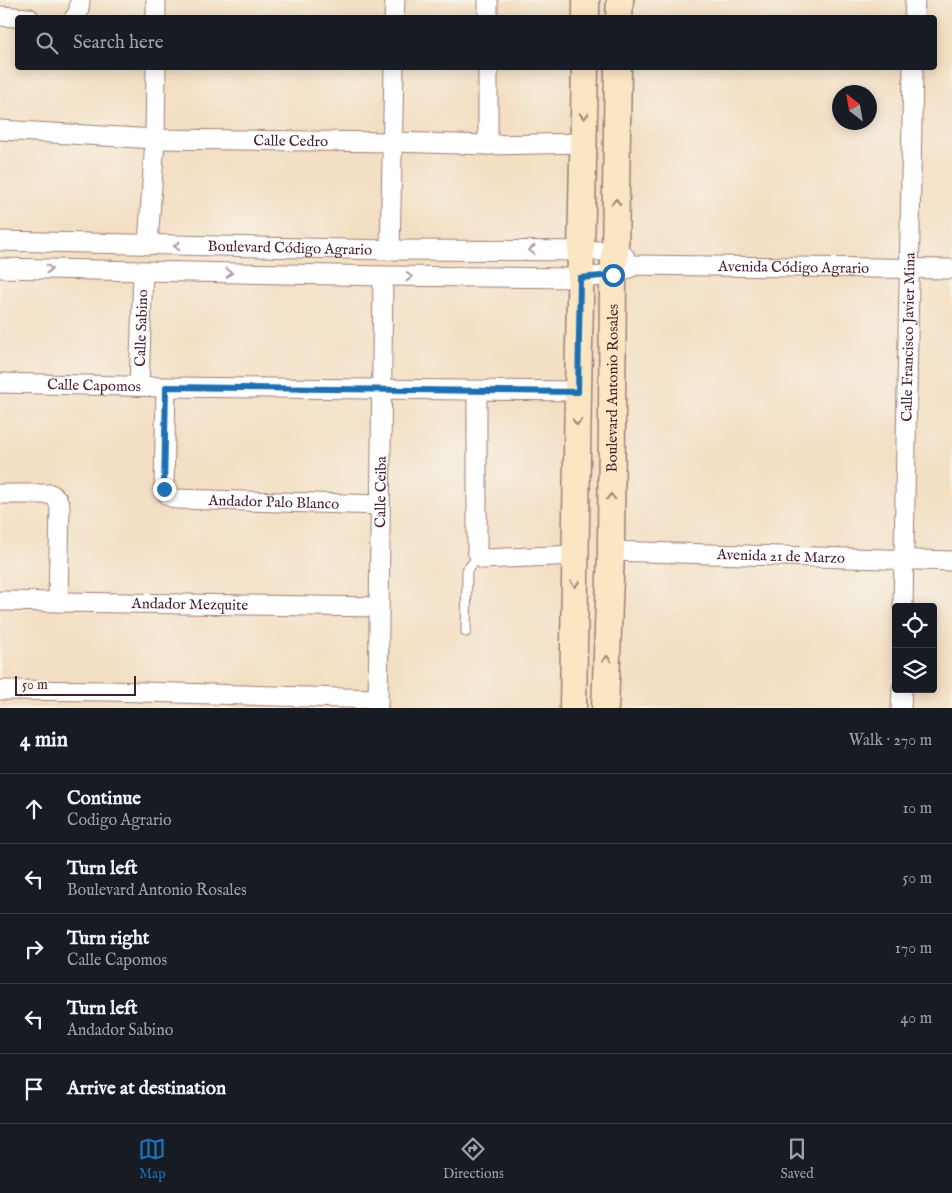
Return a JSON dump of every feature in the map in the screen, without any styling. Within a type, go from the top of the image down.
[{"type":"main road","points":[[586,0],[586,15]]},
{"type":"main road","points":[[619,15],[620,0]]},
{"type":"main road","points":[[573,708],[585,70]]},
{"type":"main road","name":"Boulevard Antonio Rosales","points":[[604,708],[621,263],[618,70]]},
{"type":"street","points":[[78,15],[80,0]]},
{"type":"street","points":[[156,0],[156,15]]},
{"type":"street","points":[[394,15],[395,0]]},
{"type":"street","points":[[488,0],[488,15]]},
{"type":"street","points":[[914,15],[915,0]]},
{"type":"street","points":[[0,16],[15,17]]},
{"type":"street","points":[[148,245],[155,139],[156,70]]},
{"type":"street","points":[[390,250],[394,70]]},
{"type":"street","points":[[488,70],[488,145]]},
{"type":"street","name":"Calle Francisco Javier Mina","points":[[903,603],[913,70]]},
{"type":"street","name":"Calle Cedro","points":[[0,130],[155,139],[488,145],[583,143]]},
{"type":"street","name":"Boulevard Código Agrario","points":[[0,242],[390,250],[581,250],[621,263]]},
{"type":"street","name":"Boulevard Código Agrario","points":[[0,268],[580,278],[621,263]]},
{"type":"street","name":"Avenida Código Agrario","points":[[621,263],[952,269]]},
{"type":"street","name":"Calle Sabino","points":[[139,386],[143,271]]},
{"type":"street","name":"Calle Ceiba","points":[[378,703],[383,276]]},
{"type":"street","name":"Calle Capomos","points":[[0,383],[578,392]]},
{"type":"street","name":"Andador Palo Blanco","points":[[166,387],[164,489],[170,496],[177,499],[380,505]]},
{"type":"street","points":[[477,391],[477,551],[479,555],[483,560],[575,555]]},
{"type":"street","points":[[0,494],[51,494],[57,500],[60,506],[58,602]]},
{"type":"street","name":"Avenida 21 de Marzo","points":[[611,551],[952,561]]},
{"type":"street","name":"Andador Mezquite","points":[[0,601],[379,608]]},
{"type":"street","points":[[0,690],[108,700],[378,703]]},
{"type":"street","points":[[901,708],[902,693]]},
{"type":"lane","points":[[466,632],[467,570],[479,555]]},
{"type":"route","points":[[164,489],[166,387],[578,392],[580,278],[613,275]]}]
